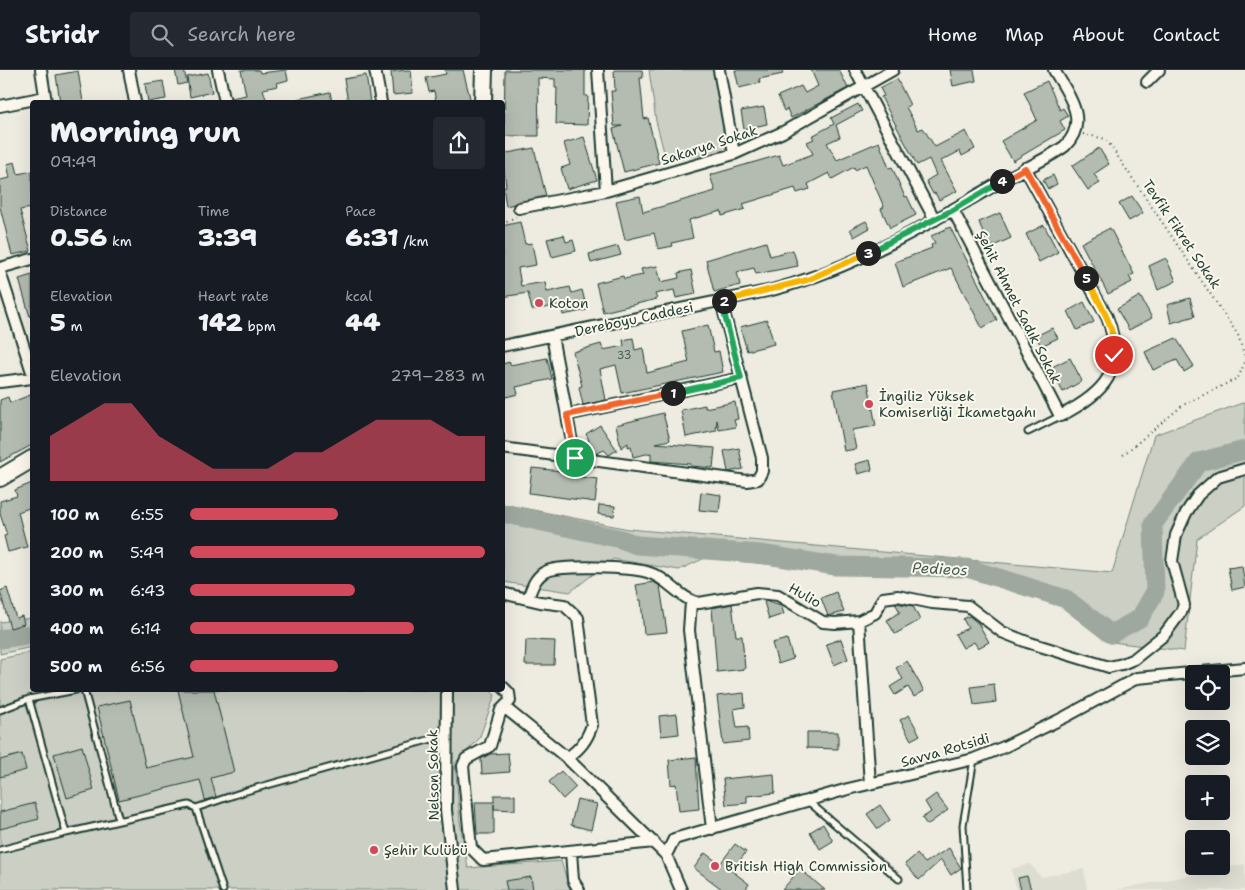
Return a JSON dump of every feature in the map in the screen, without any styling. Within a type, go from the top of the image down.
[{"type":"main road","points":[[483,100],[484,70]]},
{"type":"main road","points":[[0,478],[30,460]]},
{"type":"street","points":[[40,70],[46,100]]},
{"type":"street","points":[[129,70],[135,100]]},
{"type":"street","points":[[218,70],[225,100]]},
{"type":"street","points":[[375,70],[381,100]]},
{"type":"street","points":[[598,70],[606,191]]},
{"type":"street","points":[[720,70],[734,154]]},
{"type":"street","points":[[855,70],[935,220]]},
{"type":"street","name":"Sakarya Sokak","points":[[520,208],[606,191],[734,154],[783,132],[893,70]]},
{"type":"street","name":"Dereboyu Caddesi","points":[[505,345],[772,290],[826,273],[935,220],[1060,150],[1070,141],[1077,125],[1076,109],[1054,70]]},
{"type":"street","points":[[1147,82],[1159,70]]},
{"type":"street","points":[[0,106],[30,102]]},
{"type":"street","points":[[1025,168],[1108,317],[1115,344],[1112,367],[1101,389],[1085,404],[1060,416]]},
{"type":"street","name":"Şehit Ahmet Sadık Sokak","points":[[953,210],[1060,416]]},
{"type":"street","points":[[0,268],[30,260]]},
{"type":"street","points":[[0,272],[30,366]]},
{"type":"street","points":[[505,448],[748,481],[758,479],[762,471],[762,458],[721,301]]},
{"type":"street","points":[[552,336],[575,458]]},
{"type":"street","points":[[0,382],[30,378]]},
{"type":"street","points":[[567,415],[741,378]]},
{"type":"street","points":[[870,784],[859,621],[875,613],[883,598],[898,596],[932,603],[968,606],[1002,632],[1027,642],[1109,667],[1122,664],[1134,659],[1164,635],[1184,605],[1172,561],[1176,536],[1186,513],[1198,495],[1218,477],[1245,469]]},
{"type":"street","points":[[528,598],[535,580],[546,572],[568,568],[647,572],[669,582],[691,602],[689,630],[712,828]]},
{"type":"street","points":[[505,594],[540,602],[564,605],[578,618],[592,725],[588,737],[579,749],[567,758]]},
{"type":"street","name":"Hulio","points":[[691,602],[764,594],[778,595],[823,622],[859,621]]},
{"type":"street","name":"Savva Rotsidi","points":[[666,855],[674,839],[870,784],[974,758],[1004,747],[1137,678],[1245,668]]},
{"type":"street","points":[[505,689],[509,693],[510,701],[504,707],[490,746],[466,759],[463,766],[471,848],[483,860],[654,842]]},
{"type":"street","name":"Nelson Sokak","points":[[447,692],[446,810],[455,890]]},
{"type":"street","points":[[504,707],[567,758],[654,842],[666,855],[681,890]]},
{"type":"street","points":[[572,851],[573,880],[579,890]]},
{"type":"lane","points":[[1028,432],[1060,416]]},
{"type":"lane","points":[[0,710],[29,699],[66,692]]},
{"type":"lane","points":[[85,692],[119,820]]},
{"type":"lane","points":[[29,699],[66,832]]},
{"type":"lane","points":[[196,808],[246,791],[446,735]]},
{"type":"lane","points":[[967,890],[963,825],[974,758]]},
{"type":"lane","points":[[809,802],[899,878]]},
{"type":"lane","points":[[0,850],[66,832],[189,804],[196,808],[223,890]]},
{"type":"path","name":"Tevfik Fikret Sokak","points":[[1090,135],[1106,139],[1238,336],[1245,357]]},
{"type":"path","points":[[1122,455],[1183,405],[1238,378],[1245,362]]},
{"type":"shaded area","points":[[649,70],[714,70],[727,151],[666,160],[656,121]]},
{"type":"shaded area","points":[[1245,402],[1245,506],[1197,539],[1184,651],[1112,642],[1071,608],[965,575],[816,569],[705,558],[679,570],[613,559],[570,592],[505,582],[505,504],[629,529],[1112,573],[1154,435]]},
{"type":"shaded area","points":[[30,618],[30,647],[0,654],[0,622]]},
{"type":"shaded area","points":[[30,652],[30,692],[491,692],[495,695],[479,739],[455,763],[460,822],[468,868],[561,861],[570,890],[0,890],[0,659]]},
{"type":"shaded area","points":[[1030,864],[1041,877],[1084,869],[1087,890],[1017,890],[1011,869]]},
{"type":"shaded area","points":[[1245,864],[1245,890],[1116,890],[1190,875],[1230,875],[1230,867]]},
{"type":"building","points":[[175,70],[184,70],[187,83],[178,85]]},
{"type":"building","points":[[241,70],[259,70],[260,73],[286,70],[288,80],[277,83],[278,86],[263,89],[266,100],[232,100],[231,98],[246,95]]},
{"type":"building","points":[[411,70],[413,93],[393,95],[391,72]]},
{"type":"building","points":[[445,70],[463,70],[470,100],[436,100],[434,91],[429,92],[426,78],[446,74]]},
{"type":"building","points":[[505,70],[585,70],[585,96],[588,96],[587,125],[556,124],[557,88],[555,88],[555,79],[538,78],[539,136],[505,136]]},
{"type":"building","points":[[614,70],[642,70],[643,78],[640,78],[644,119],[648,118],[659,163],[624,172],[613,129],[622,126],[614,126],[611,91],[615,91]]},
{"type":"building","points":[[735,70],[782,70],[783,74],[759,79],[760,83],[739,88]]},
{"type":"building","points":[[811,70],[839,70],[848,88],[791,118],[787,109],[784,111],[778,96],[801,86],[805,93],[818,86]]},
{"type":"building","points":[[950,70],[974,70],[976,81],[953,86]]},
{"type":"building","points":[[78,71],[83,100],[60,100],[56,75]]},
{"type":"building","points":[[208,73],[212,92],[190,97],[187,77]]},
{"type":"building","points":[[366,75],[370,100],[348,100],[344,79]]},
{"type":"building","points":[[897,79],[910,105],[906,107],[918,130],[923,128],[935,147],[966,131],[975,149],[962,156],[960,151],[941,161],[957,191],[939,200],[935,193],[933,194],[926,181],[936,175],[929,159],[917,165],[881,97],[884,96],[880,88]]},
{"type":"building","points":[[163,81],[166,99],[148,100],[145,84]]},
{"type":"building","points":[[1047,81],[1060,110],[1063,108],[1068,116],[1060,121],[1065,130],[1013,161],[1001,141],[1037,120],[1024,92]]},
{"type":"building","points":[[330,92],[332,100],[297,100]]},
{"type":"building","points":[[858,104],[862,111],[836,125],[840,137],[827,143],[837,160],[879,142],[889,168],[892,167],[905,197],[907,196],[916,215],[890,228],[881,209],[884,207],[866,165],[855,170],[854,167],[832,179],[829,173],[808,184],[810,189],[797,193],[795,188],[743,204],[745,209],[722,216],[721,211],[689,220],[693,238],[672,243],[673,246],[658,249],[654,233],[625,240],[616,201],[640,196],[643,212],[715,191],[710,175],[779,155],[783,165],[813,154],[807,142],[814,139],[812,136],[834,124],[831,118]]},
{"type":"building","points":[[764,107],[767,124],[744,129],[741,111]]},
{"type":"building","points":[[584,137],[597,180],[567,189],[561,168],[570,165],[564,143]]},
{"type":"building","points":[[534,148],[546,196],[506,206],[505,153]]},
{"type":"building","points":[[1099,148],[1109,164],[1094,174],[1100,183],[1088,190],[1072,166]]},
{"type":"building","points":[[15,162],[18,174],[30,171],[30,208],[20,210],[30,251],[12,255],[0,207],[0,180],[10,178],[7,164]]},
{"type":"building","points":[[1053,175],[1057,184],[1048,189],[1043,180]]},
{"type":"building","points":[[1132,196],[1143,213],[1129,221],[1119,204]]},
{"type":"building","points":[[1000,213],[1011,238],[989,248],[979,222]]},
{"type":"building","points":[[866,221],[870,228],[854,237],[850,229]]},
{"type":"building","points":[[520,222],[525,244],[532,243],[536,265],[518,268],[521,286],[545,282],[547,292],[570,287],[572,293],[582,290],[587,310],[563,315],[561,305],[532,310],[528,293],[505,297],[505,225]]},
{"type":"building","points":[[1044,225],[1058,252],[1039,262],[1026,234]]},
{"type":"building","points":[[950,227],[997,320],[982,328],[951,268],[903,287],[895,262],[932,248],[931,245],[935,243],[931,236]]},
{"type":"building","points":[[1110,228],[1134,274],[1129,276],[1132,282],[1108,294],[1081,243]]},
{"type":"building","points":[[564,235],[566,242],[573,240],[576,251],[552,257],[547,239]]},
{"type":"building","points":[[766,242],[770,256],[793,250],[798,266],[756,274],[754,268],[737,272],[740,285],[714,292],[706,260]]},
{"type":"building","points":[[618,246],[621,255],[591,263],[589,254]]},
{"type":"building","points":[[1166,258],[1176,281],[1158,290],[1149,266]]},
{"type":"building","points":[[657,266],[661,282],[679,278],[678,273],[691,270],[696,294],[676,298],[674,290],[655,294],[657,299],[603,312],[596,283],[623,276],[624,279],[643,275],[641,269]]},
{"type":"building","points":[[30,276],[30,317],[19,279]]},
{"type":"building","points":[[1140,296],[1152,318],[1129,330],[1117,309]]},
{"type":"building","points":[[1190,298],[1195,316],[1171,323],[1167,305]]},
{"type":"building","points":[[1084,302],[1094,322],[1077,330],[1068,311]]},
{"type":"building","points":[[767,320],[774,344],[747,351],[740,327]]},
{"type":"building","points":[[708,325],[714,352],[719,351],[723,372],[622,393],[616,365],[600,369],[606,400],[583,405],[579,387],[582,386],[573,352],[601,344],[603,350],[624,346],[623,340],[633,338],[635,350],[643,348],[647,373],[689,362],[682,331]]},
{"type":"building","points":[[1052,328],[1058,338],[1041,346],[1036,336]]},
{"type":"building","points":[[1176,338],[1194,366],[1184,372],[1177,360],[1153,370],[1145,352]]},
{"type":"building","points":[[547,358],[552,379],[516,387],[518,394],[505,397],[505,363],[510,362],[510,365]]},
{"type":"building","points":[[1070,358],[1082,381],[1063,392],[1050,368]]},
{"type":"building","points":[[868,383],[876,426],[852,430],[856,449],[844,451],[833,390]]},
{"type":"building","points":[[30,395],[30,446],[0,462],[0,400],[8,397],[10,403]]},
{"type":"building","points":[[735,402],[738,419],[734,420],[736,427],[719,430],[717,420],[716,431],[686,437],[681,410],[705,405],[705,408]]},
{"type":"building","points":[[663,413],[670,440],[656,443],[715,448],[713,468],[691,466],[691,464],[651,461],[651,453],[633,457],[631,446],[628,447],[628,443],[621,448],[616,425]]},
{"type":"building","points":[[600,425],[617,450],[609,455],[604,450],[596,454],[588,441],[586,434]]},
{"type":"building","points":[[739,448],[743,469],[728,472],[724,451]]},
{"type":"building","points":[[870,460],[872,470],[858,474],[855,464]]},
{"type":"building","points":[[532,468],[571,472],[571,476],[598,479],[595,502],[529,493]]},
{"type":"building","points":[[30,484],[30,508],[18,512],[27,547],[8,552],[4,536],[7,535],[0,514],[0,501],[17,496],[15,490]]},
{"type":"building","points":[[701,492],[721,495],[719,512],[699,510]]},
{"type":"building","points":[[599,505],[615,506],[614,516],[598,514]]},
{"type":"building","points":[[1242,566],[1245,587],[1232,590],[1228,568]]},
{"type":"building","points":[[654,582],[660,586],[667,632],[644,634],[641,600],[639,600],[636,585]]},
{"type":"building","points":[[7,588],[16,618],[22,616],[24,624],[10,628],[0,591]]},
{"type":"building","points":[[836,592],[844,612],[828,616],[821,598]]},
{"type":"building","points":[[767,601],[781,605],[784,614],[769,619],[764,602]]},
{"type":"building","points":[[895,603],[913,606],[920,620],[895,634],[887,620],[900,612]]},
{"type":"building","points":[[732,604],[736,636],[742,636],[745,669],[717,672],[712,608]]},
{"type":"building","points":[[969,616],[978,623],[989,642],[978,648],[974,642],[963,648],[955,634],[968,628],[963,619]]},
{"type":"building","points":[[787,639],[793,659],[778,664],[772,643]]},
{"type":"building","points":[[841,639],[848,659],[834,665],[826,644]]},
{"type":"building","points":[[526,640],[555,641],[554,665],[525,665]]},
{"type":"building","points":[[907,661],[924,691],[914,697],[908,687],[895,695],[890,687],[903,679],[896,668]]},
{"type":"building","points":[[994,684],[996,702],[974,705],[971,687]]},
{"type":"building","points":[[178,692],[214,692],[234,772],[211,778],[216,797],[205,800],[200,780],[119,800],[97,707],[130,700],[146,768],[194,757]]},
{"type":"building","points":[[744,693],[745,707],[734,709],[737,728],[748,727],[749,741],[723,744],[717,696]]},
{"type":"building","points":[[677,714],[679,734],[661,736],[659,716]]},
{"type":"building","points":[[909,715],[920,735],[911,740],[900,720]]},
{"type":"building","points":[[807,732],[838,732],[838,749],[807,748]]},
{"type":"building","points":[[82,746],[94,790],[67,798],[54,754]]},
{"type":"building","points":[[508,753],[510,772],[482,774],[481,759],[490,754]]},
{"type":"building","points":[[22,754],[26,770],[0,777],[0,760]]},
{"type":"building","points":[[696,757],[699,809],[679,811],[676,784],[671,785],[669,760]]},
{"type":"building","points":[[561,771],[576,787],[563,799],[549,782]]},
{"type":"building","points":[[774,774],[775,793],[747,796],[747,803],[726,805],[723,779]]},
{"type":"building","points":[[936,794],[948,810],[927,825],[922,818],[931,812],[925,802]]},
{"type":"building","points":[[494,795],[515,795],[515,810],[494,809],[494,834],[477,834],[475,802],[494,802]]},
{"type":"building","points":[[577,799],[597,804],[591,830],[571,825]]},
{"type":"building","points":[[35,803],[39,819],[0,829],[0,812]]},
{"type":"building","points":[[880,805],[890,820],[878,829],[867,814]]},
{"type":"building","points":[[823,824],[833,841],[820,849],[810,832]]},
{"type":"building","name":"British High Commission","points":[[735,844],[746,852],[732,871],[749,884],[745,890],[723,890],[694,868],[705,853],[720,864]]},
{"type":"building","points":[[949,848],[961,868],[951,875],[941,860],[919,880],[905,864],[917,854],[925,863]]},
{"type":"building","points":[[800,869],[825,890],[782,890]]},
{"type":"building","points":[[1027,876],[1031,890],[1021,890],[1018,878]]},
{"type":"building","points":[[531,877],[533,890],[507,890],[505,881]]},
{"type":"waterway","name":"Pedieos","points":[[505,514],[621,539],[637,545],[761,554],[836,566],[967,568],[1066,599],[1111,634],[1140,618],[1155,592],[1153,524],[1199,462],[1245,450]]},
{"type":"waterway","points":[[0,639],[30,634]]},
{"type":"place","name":"Koton","points":[[539,303]]},
{"type":"place","name":"İngiliz Yüksek Komiserliği İkametgahı","points":[[869,404]]},
{"type":"place","name":"Şehir Kulübü","points":[[374,850]]},
{"type":"place","name":"British High Commission","points":[[715,866]]},
{"type":"route","points":[[575,458],[567,415],[741,378],[721,301],[792,285],[849,263],[953,210],[1025,168],[1108,317],[1115,344],[1114,355]]}]
